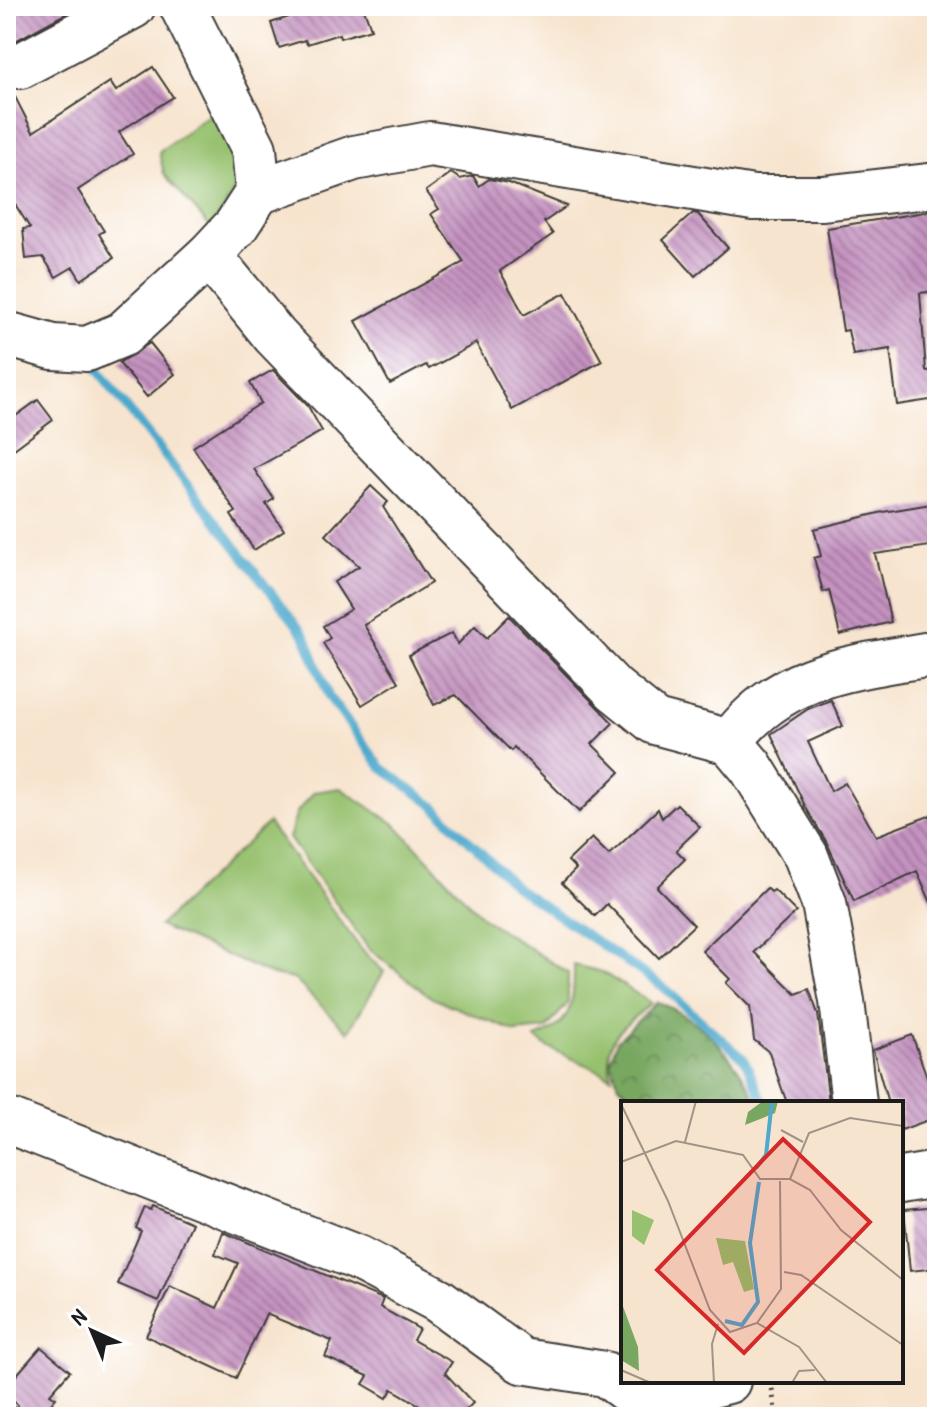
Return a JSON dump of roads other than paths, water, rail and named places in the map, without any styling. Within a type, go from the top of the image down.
[{"type":"street","points":[[20,66],[133,6]]},
{"type":"street","points":[[182,6],[254,149],[258,192]]},
{"type":"street","points":[[6,334],[53,347],[87,349],[123,334],[209,255],[236,226],[258,192],[354,158],[430,144],[753,198],[823,198],[937,185]]},
{"type":"street","points":[[209,255],[275,336],[614,689],[655,722],[730,742],[751,767],[806,856],[824,903],[842,1001],[854,1101]]},
{"type":"street","points":[[730,742],[746,719],[788,688],[842,670],[937,653]]},
{"type":"street","points":[[6,1120],[358,1258],[438,1300],[522,1361],[605,1374],[621,1383]]},
{"type":"street","points":[[903,1180],[937,1174]]},
{"type":"street","points":[[621,1383],[654,1401],[721,1383]]},
{"type":"waterway","points":[[6,252],[8,310]]},
{"type":"waterway","points":[[97,369],[305,636],[329,697],[381,767],[434,806],[516,887],[662,986],[744,1059],[763,1101]]}]
